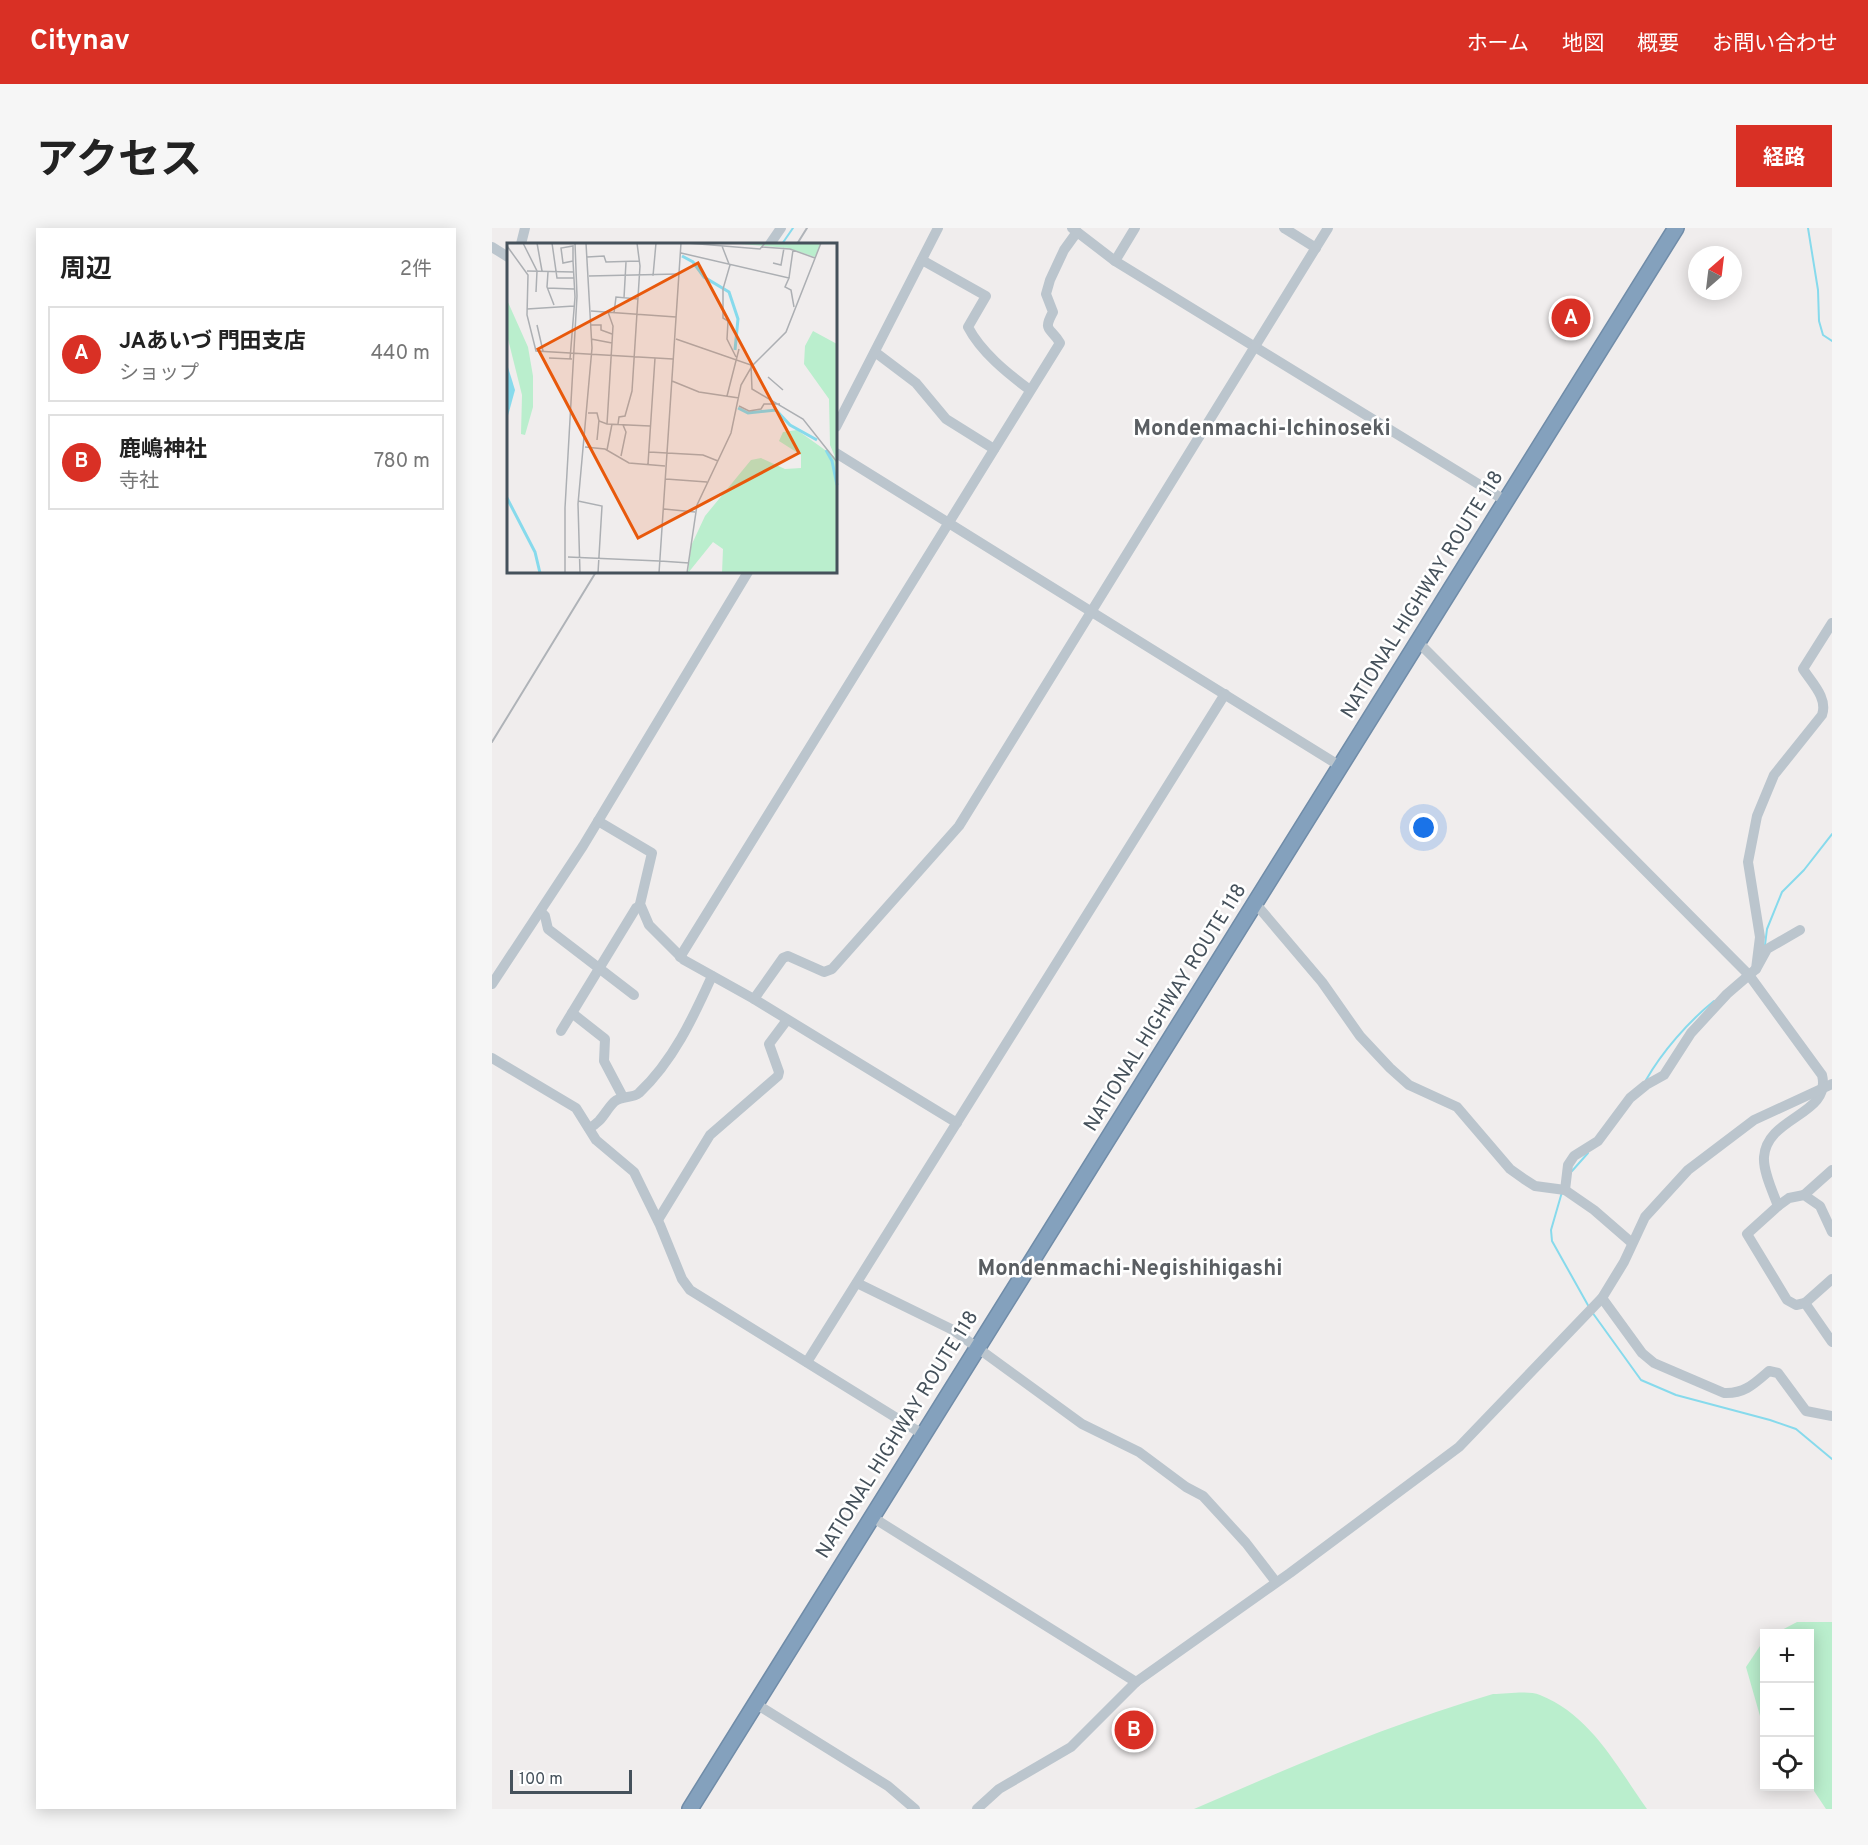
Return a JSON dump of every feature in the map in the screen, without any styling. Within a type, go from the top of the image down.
[{"type":"highway","name":"NATIONAL HIGHWAY ROUTE 118","points":[[690,1809],[1506,501],[1670,230]]},
{"type":"street","points":[[521,243],[525,228]]},
{"type":"street","points":[[771,243],[781,228]]},
{"type":"street","points":[[837,425],[938,228]]},
{"type":"street","points":[[1115,261],[1135,228]]},
{"type":"street","points":[[1284,228],[1316,248]]},
{"type":"street","points":[[754,999],[783,958],[788,956],[824,972],[832,969],[959,826],[1328,228]]},
{"type":"street","points":[[680,957],[1060,342],[1048,330],[1047,324],[1053,312],[1046,294],[1056,265],[1075,230],[1115,261],[1506,501]]},
{"type":"street","points":[[492,247],[507,256]]},
{"type":"street","points":[[922,260],[986,296],[968,327],[972,336],[1008,374],[1030,390]]},
{"type":"street","points":[[875,352],[916,383],[946,419],[994,449]]},
{"type":"street","points":[[837,454],[1340,766]]},
{"type":"street","points":[[492,984],[541,912],[598,821],[747,573]]},
{"type":"street","points":[[1752,972],[1760,938],[1748,862],[1751,842],[1757,816],[1774,775],[1822,715],[1825,707],[1822,698],[1803,669],[1832,623]]},
{"type":"street","points":[[1418,642],[1752,972],[1829,1084]]},
{"type":"street","points":[[807,1362],[1225,694]]},
{"type":"street","points":[[598,821],[652,853],[640,906],[649,925],[680,957],[754,999],[957,1123]]},
{"type":"street","points":[[1256,903],[1322,982],[1360,1036],[1390,1068],[1409,1085],[1458,1107],[1510,1168],[1524,1179],[1535,1186],[1565,1191],[1594,1210],[1632,1243]]},
{"type":"street","points":[[561,1031],[636,908],[640,906]]},
{"type":"street","points":[[541,912],[545,916],[548,929],[634,995]]},
{"type":"street","points":[[1565,1191],[1568,1165],[1574,1156],[1598,1141],[1630,1098],[1646,1085],[1664,1075],[1691,1033],[1752,972],[1767,949],[1800,930]]},
{"type":"street","points":[[589,1128],[598,1124],[614,1102],[640,1092],[674,1051],[712,976]]},
{"type":"street","points":[[572,1013],[605,1039],[604,1061],[623,1097]]},
{"type":"street","points":[[658,1220],[710,1135],[778,1076],[780,1072],[769,1044],[787,1020]]},
{"type":"street","points":[[492,1058],[576,1108],[596,1140],[634,1172],[658,1220],[682,1279],[690,1290],[924,1435]]},
{"type":"street","points":[[1778,1206],[1765,1165],[1768,1143],[1780,1128],[1820,1102],[1829,1084]]},
{"type":"street","points":[[977,1809],[999,1789],[1071,1747],[1136,1682],[1460,1447],[1602,1298],[1624,1262],[1645,1217],[1688,1170],[1754,1120],[1829,1084]]},
{"type":"street","points":[[1832,1170],[1804,1195],[1789,1198],[1778,1206],[1747,1234],[1787,1300],[1796,1305],[1805,1303],[1832,1280]]},
{"type":"street","points":[[1804,1195],[1820,1206],[1832,1232]]},
{"type":"street","points":[[858,1283],[953,1330],[1082,1424],[1139,1452],[1186,1487],[1203,1496],[1246,1543],[1276,1582]]},
{"type":"street","points":[[1602,1298],[1642,1353],[1654,1363],[1724,1393],[1735,1394],[1747,1390],[1769,1371],[1773,1371],[1778,1373],[1806,1411],[1832,1416]]},
{"type":"street","points":[[1805,1303],[1832,1341]]},
{"type":"street","points":[[872,1517],[1136,1682]]},
{"type":"street","points":[[756,1704],[888,1786],[915,1809]]},
{"type":"green space","points":[[1797,1622],[1832,1622],[1832,1809],[1826,1809],[1814,1791],[1814,1629],[1784,1629]]},
{"type":"green space","points":[[1760,1646],[1760,1716],[1746,1667]]},
{"type":"green space","points":[[1524,1692],[1540,1695],[1574,1715],[1601,1744],[1647,1809],[1194,1809],[1379,1732],[1493,1694]]},
{"type":"waterway","points":[[783,243],[793,228]]},
{"type":"waterway","points":[[1808,228],[1818,290],[1819,321],[1823,335],[1832,341]]},
{"type":"waterway","points":[[1765,945],[1767,929],[1782,892],[1804,870],[1832,834]]},
{"type":"waterway","points":[[1646,1080],[1676,1038],[1714,1001]]},
{"type":"waterway","points":[[1572,1171],[1588,1153]]},
{"type":"waterway","points":[[1562,1192],[1551,1230],[1552,1241],[1589,1307]]},
{"type":"waterway","points":[[1592,1312],[1641,1380],[1676,1395],[1796,1429],[1832,1459]]},
{"type":"railway","points":[[798,243],[807,228]]},
{"type":"railway","points":[[492,742],[595,573]]},
{"type":"place","name":"JAあいづ 門田支店","points":[[1571,318]]},
{"type":"place","name":"鹿嶋神社","points":[[1134,1730]]},
{"type":"district","name":"Mondenmachi-Ichinoseki","points":[[1262,429]]},
{"type":"district","name":"Mondenmachi-Negishihigashi","points":[[1130,1269]]}]
